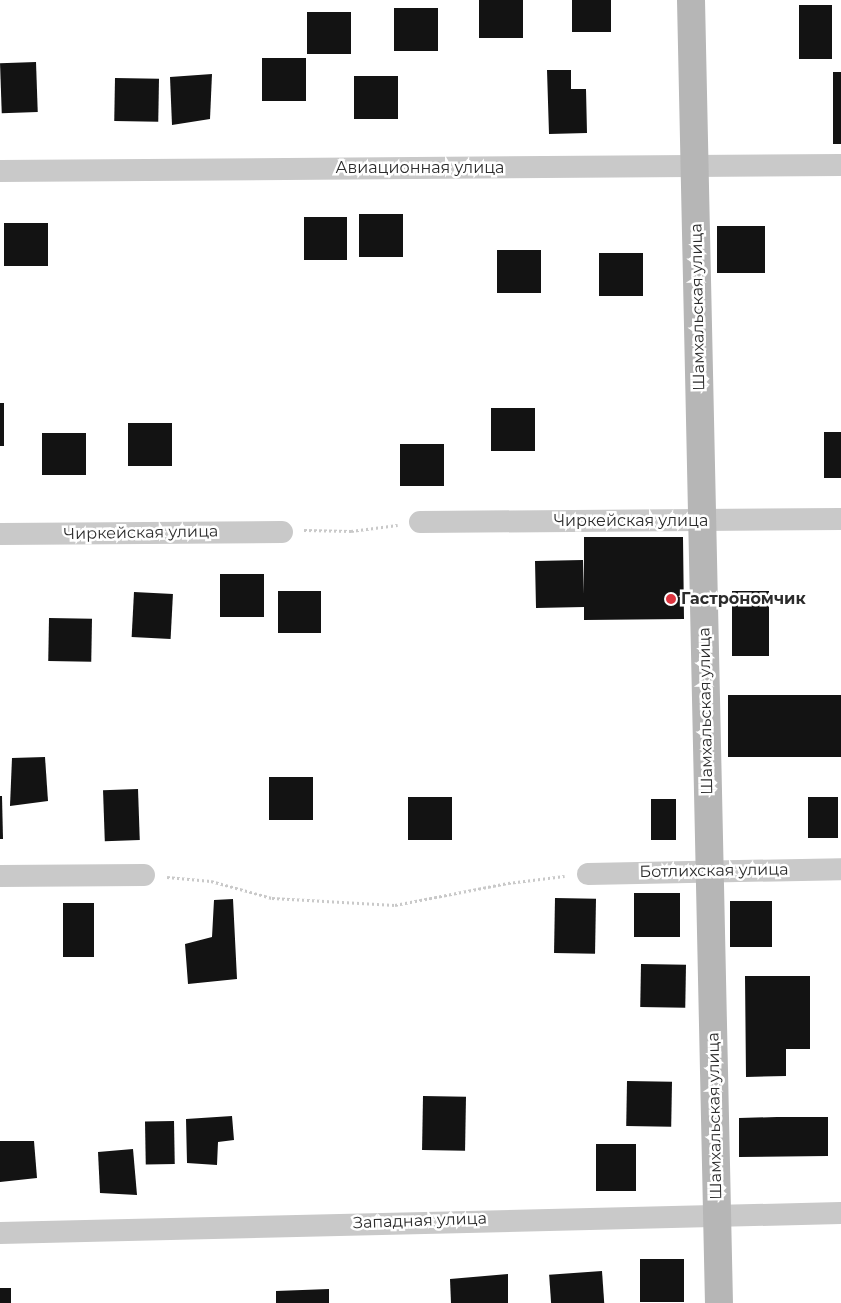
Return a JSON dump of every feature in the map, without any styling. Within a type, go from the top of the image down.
[{"type":"street","name":"Шамхальская улица","points":[[691,0],[719,1303]]},
{"type":"street","name":"Авиационная улица","points":[[0,171],[841,165]]},
{"type":"street","name":"Чиркейская улица","points":[[420,522],[841,519]]},
{"type":"street","name":"Чиркейская улица","points":[[0,534],[282,532]]},
{"type":"street","name":"Ботлихская улица","points":[[588,874],[841,869]]},
{"type":"street","points":[[0,876],[144,875]]},
{"type":"street","name":"Западная улица","points":[[0,1233],[717,1213],[841,1213]]},
{"type":"path","points":[[282,532],[351,531],[420,522]]},
{"type":"path","points":[[144,875],[211,880],[272,898],[395,905],[508,883],[588,874]]},
{"type":"building","points":[[479,0],[523,0],[523,38],[479,38]]},
{"type":"building","points":[[572,0],[611,0],[611,32],[572,32]]},
{"type":"building","points":[[799,5],[832,5],[832,59],[799,59]]},
{"type":"building","points":[[394,8],[438,8],[438,51],[394,51]]},
{"type":"building","points":[[307,12],[351,12],[351,54],[307,54]]},
{"type":"building","points":[[262,58],[306,58],[306,101],[262,101]]},
{"type":"building","points":[[36,62],[38,112],[2,113],[0,63]]},
{"type":"building","points":[[547,70],[571,70],[571,89],[586,89],[587,133],[549,134]]},
{"type":"building","points":[[833,72],[841,72],[841,144],[833,144]]},
{"type":"building","points":[[212,74],[210,119],[172,125],[170,77]]},
{"type":"building","points":[[354,76],[398,76],[398,119],[354,119]]},
{"type":"building","points":[[115,78],[159,79],[158,122],[114,121]]},
{"type":"building","points":[[359,214],[403,214],[403,257],[359,257]]},
{"type":"building","points":[[304,217],[347,217],[347,260],[304,260]]},
{"type":"building","points":[[4,223],[48,223],[48,266],[4,266]]},
{"type":"building","points":[[717,226],[765,226],[765,273],[717,273]]},
{"type":"building","points":[[497,250],[541,250],[541,293],[497,293]]},
{"type":"building","points":[[599,253],[643,253],[643,296],[599,296]]},
{"type":"building","points":[[0,403],[4,403],[4,446],[0,446]]},
{"type":"building","points":[[491,408],[535,408],[535,451],[491,451]]},
{"type":"building","points":[[128,423],[172,423],[172,466],[128,466]]},
{"type":"building","points":[[824,432],[841,432],[841,478],[824,478]]},
{"type":"building","points":[[42,433],[86,433],[86,475],[42,475]]},
{"type":"building","points":[[400,444],[444,444],[444,486],[400,486]]},
{"type":"building","points":[[584,537],[683,537],[684,619],[584,620],[584,607],[536,608],[535,561],[583,560],[584,594]]},
{"type":"building","points":[[220,574],[264,574],[264,617],[220,617]]},
{"type":"building","points":[[278,591],[321,591],[321,633],[278,633]]},
{"type":"building","points":[[732,591],[769,591],[769,656],[732,656]]},
{"type":"building","points":[[134,592],[173,594],[171,639],[132,637]]},
{"type":"building","points":[[49,618],[92,619],[91,662],[48,661]]},
{"type":"building","points":[[728,695],[841,695],[841,757],[728,757]]},
{"type":"building","points":[[45,757],[48,801],[10,806],[12,758]]},
{"type":"building","points":[[269,777],[313,777],[313,820],[269,820]]},
{"type":"building","points":[[138,789],[140,840],[105,841],[103,790]]},
{"type":"building","points":[[0,796],[2,796],[3,839],[0,839]]},
{"type":"building","points":[[408,797],[452,797],[452,840],[408,840]]},
{"type":"building","points":[[808,797],[838,797],[838,838],[808,838]]},
{"type":"building","points":[[651,799],[676,799],[676,840],[651,840]]},
{"type":"building","points":[[634,893],[680,893],[680,937],[634,937]]},
{"type":"building","points":[[555,898],[596,899],[595,954],[554,953]]},
{"type":"building","points":[[233,899],[237,979],[188,984],[185,944],[212,937],[214,900]]},
{"type":"building","points":[[730,901],[772,901],[772,947],[730,947]]},
{"type":"building","points":[[63,903],[94,903],[94,957],[63,957]]},
{"type":"building","points":[[641,964],[686,965],[685,1008],[640,1007]]},
{"type":"building","points":[[745,976],[810,976],[810,1049],[786,1049],[786,1076],[746,1077]]},
{"type":"building","points":[[627,1081],[672,1082],[671,1127],[626,1126]]},
{"type":"building","points":[[423,1096],[466,1097],[465,1151],[422,1150]]},
{"type":"building","points":[[232,1116],[234,1140],[218,1142],[217,1165],[187,1163],[186,1119]]},
{"type":"building","points":[[828,1117],[828,1156],[739,1157],[739,1118]]},
{"type":"building","points":[[174,1121],[175,1164],[146,1164],[145,1122]]},
{"type":"building","points":[[0,1141],[34,1141],[37,1178],[0,1182]]},
{"type":"building","points":[[596,1144],[636,1144],[636,1191],[596,1191]]},
{"type":"building","points":[[133,1149],[137,1195],[100,1193],[98,1152]]},
{"type":"building","points":[[640,1259],[684,1259],[684,1302],[640,1302]]},
{"type":"building","points":[[602,1271],[604,1303],[551,1303],[549,1275]]},
{"type":"building","points":[[508,1274],[508,1303],[451,1303],[450,1279]]},
{"type":"building","points":[[0,1288],[11,1288],[11,1303],[0,1303]]},
{"type":"building","points":[[329,1289],[329,1303],[276,1303],[276,1291]]},
{"type":"place","name":"Гастрономчик","points":[[671,599]]}]
